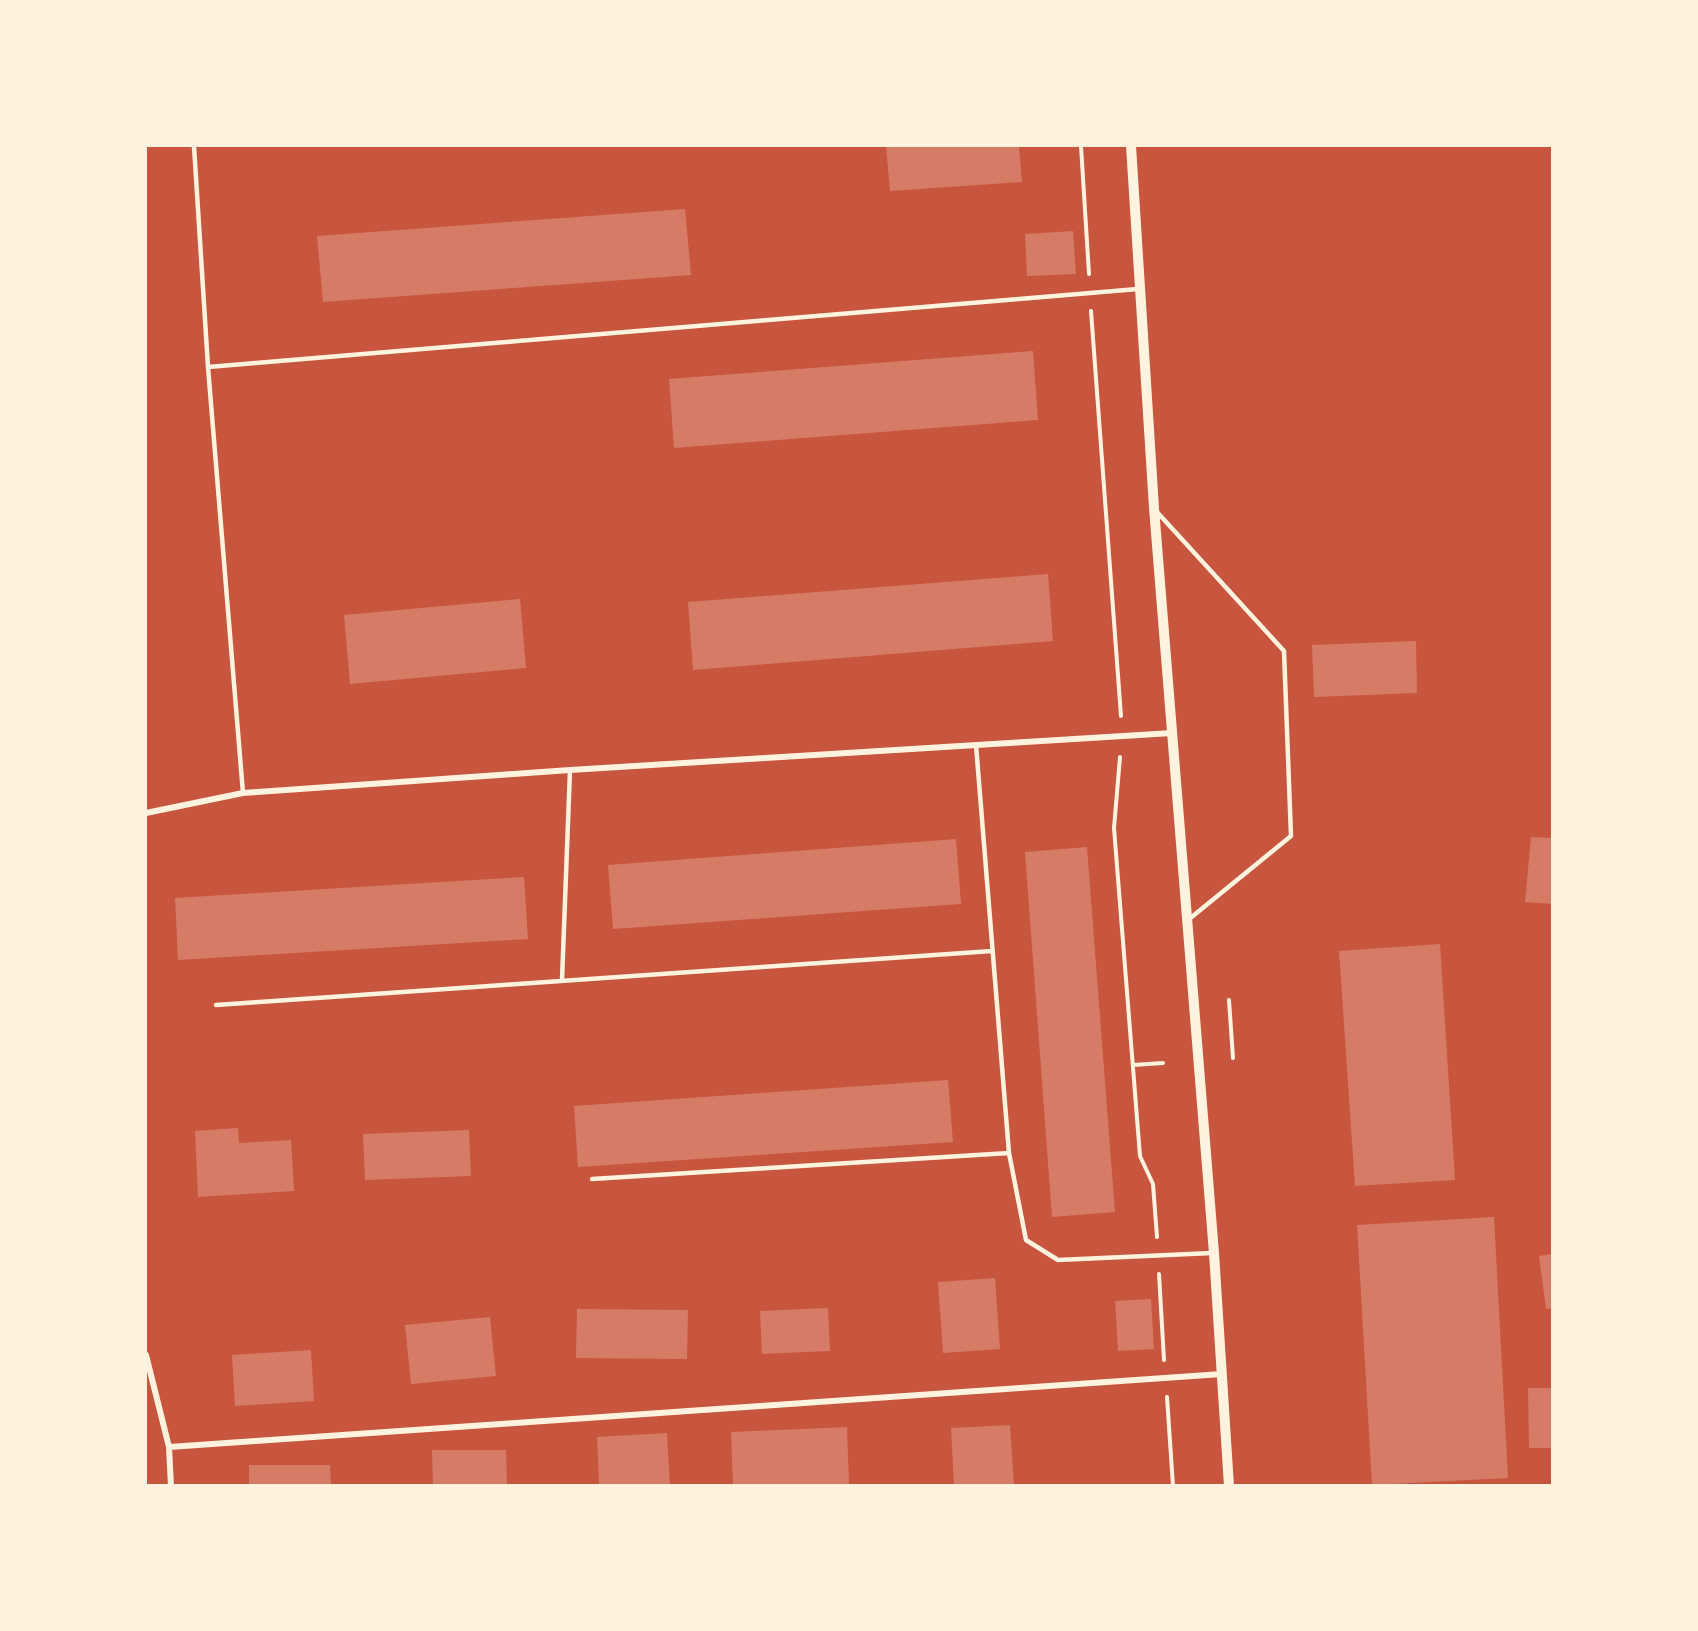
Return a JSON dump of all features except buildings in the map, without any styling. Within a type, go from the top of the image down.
[{"type":"street","points":[[1131,146],[1154,508],[1214,1253],[1229,1485]]},
{"type":"street","points":[[146,813],[243,793],[570,770],[1172,733]]},
{"type":"street","points":[[146,1355],[169,1447],[171,1485]]},
{"type":"street","points":[[169,1447],[1222,1374]]},
{"type":"lane","points":[[194,146],[208,367],[243,793]]},
{"type":"lane","points":[[208,367],[1141,288]]},
{"type":"lane","points":[[1154,508],[1284,651],[1292,836],[1188,920]]},
{"type":"lane","points":[[976,745],[1009,1153],[1026,1240],[1058,1260],[1214,1253]]},
{"type":"lane","points":[[562,980],[570,770]]},
{"type":"lane","points":[[216,1005],[992,951]]},
{"type":"lane","points":[[592,1179],[1009,1153]]},
{"type":"path","points":[[1081,146],[1122,735],[1114,828],[1140,1156],[1153,1184],[1158,1256]]},
{"type":"path","points":[[1229,1000],[1233,1058]]},
{"type":"path","points":[[1133,1065],[1163,1063]]}]
